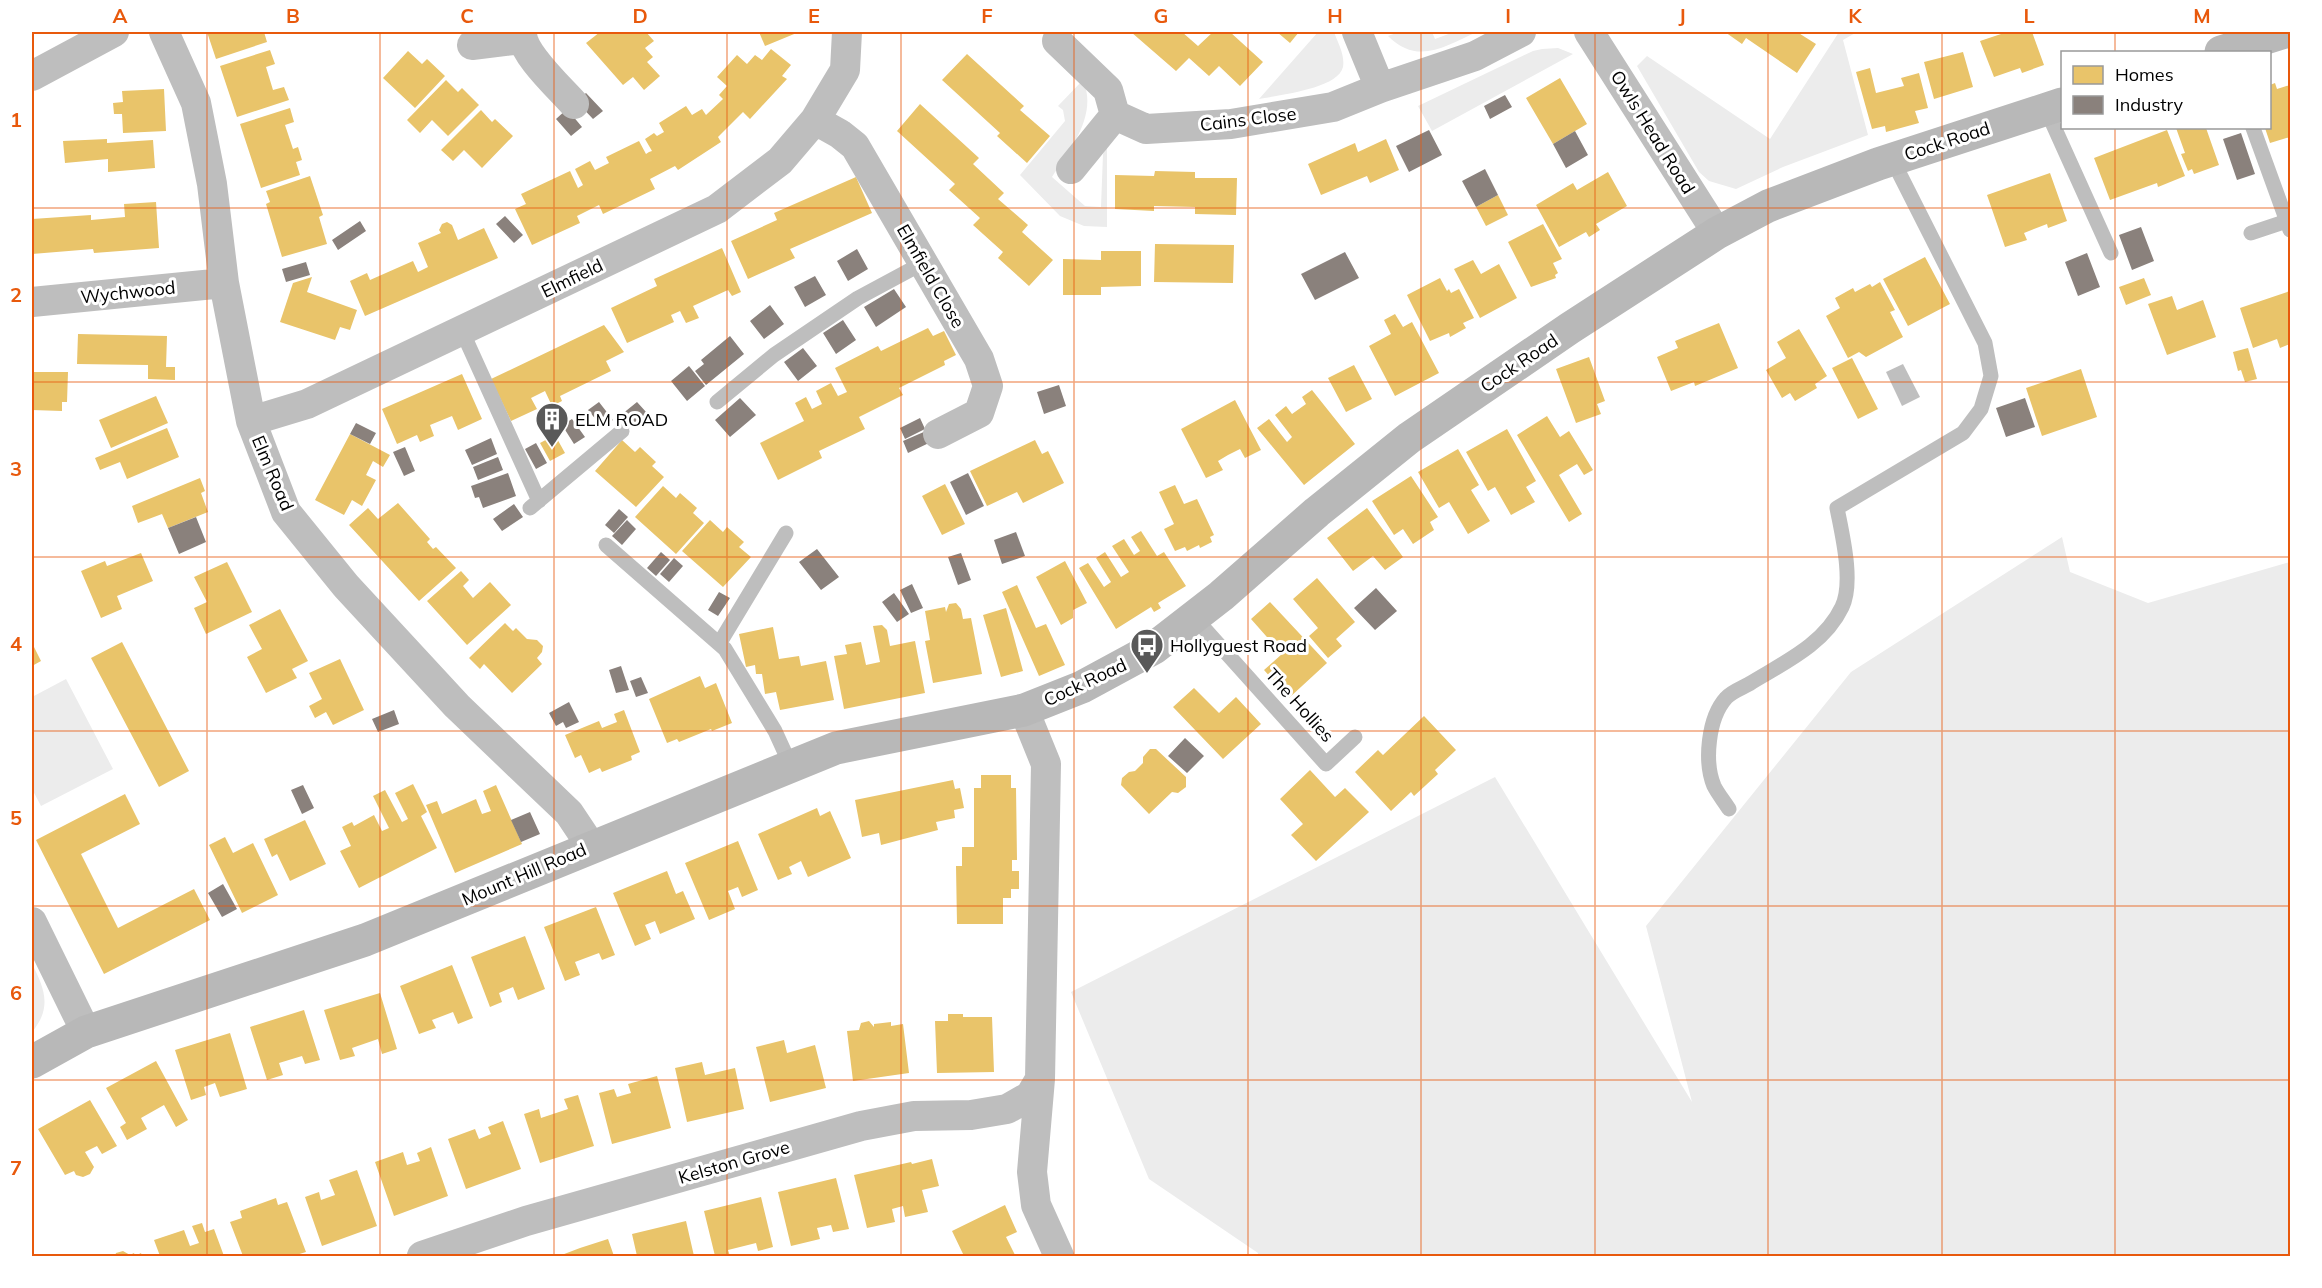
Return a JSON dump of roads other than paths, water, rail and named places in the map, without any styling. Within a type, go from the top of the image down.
[{"type":"street","points":[[32,76],[114,32]]},
{"type":"street","name":"Elm Road","points":[[164,32],[196,103],[212,184],[224,283],[251,421],[286,512],[338,577],[458,706],[569,813],[591,846]]},
{"type":"street","name":"Elmfield","points":[[251,421],[307,404],[717,209],[780,161],[815,120],[845,70],[848,32]]},
{"type":"street","points":[[1357,32],[1380,88]]},
{"type":"street","name":"Cains Close","points":[[1115,115],[1146,129],[1231,123],[1333,107],[1380,88],[1476,56],[1521,32]]},
{"type":"street","name":"Owls Head Road","points":[[1589,32],[1717,233]]},
{"type":"street","points":[[2227,51],[2285,32]]},
{"type":"street","points":[[472,45],[522,35],[530,54],[574,104]]},
{"type":"street","points":[[1058,41],[1108,90],[1115,115],[1071,169]]},
{"type":"street","name":"Cock Road","points":[[1024,710],[1082,687],[1154,648],[1409,438],[1570,328],[1717,233],[1768,206],[1892,159],[2054,106]]},
{"type":"street","name":"Elmfield Close","points":[[815,120],[840,134],[855,146],[980,358],[988,386],[979,413],[938,434]]},
{"type":"street","name":"Wychwood","points":[[32,302],[224,283]]},
{"type":"street","points":[[1024,710],[1046,764],[1040,1078],[1032,1172],[1036,1205],[1059,1257]]},
{"type":"street","name":"Mount Hill Road","points":[[32,1062],[86,1032],[365,940],[836,748],[1024,710]]},
{"type":"street","points":[[32,922],[86,1032]]},
{"type":"street","name":"Kelston Grove","points":[[422,1257],[526,1221],[861,1126],[914,1116],[971,1115],[1007,1109],[1030,1096],[1040,1078]]},
{"type":"lane","points":[[2054,106],[2061,124]]},
{"type":"lane","points":[[2063,129],[2111,253]]},
{"type":"lane","points":[[2251,232],[2289,225],[2253,129]]},
{"type":"lane","points":[[1729,809],[1715,787],[1710,774],[1709,757],[1716,716],[1726,698],[1801,653],[1823,633],[1843,606],[1848,569],[1837,508],[1963,433],[1981,409],[1991,376],[1985,343],[1892,159]]},
{"type":"lane","points":[[717,402],[774,355],[858,298],[923,263]]},
{"type":"lane","points":[[462,331],[534,504],[622,431]]},
{"type":"lane","points":[[719,644],[786,533]]},
{"type":"lane","points":[[606,544],[725,649],[775,730],[791,766]]},
{"type":"lane","name":"The Hollies","points":[[1194,616],[1326,764],[1355,737]]},
{"type":"place","name":"ELM ROAD","points":[[552,448]]},
{"type":"place","name":"Hollyguest Road","points":[[1147,674]]}]
